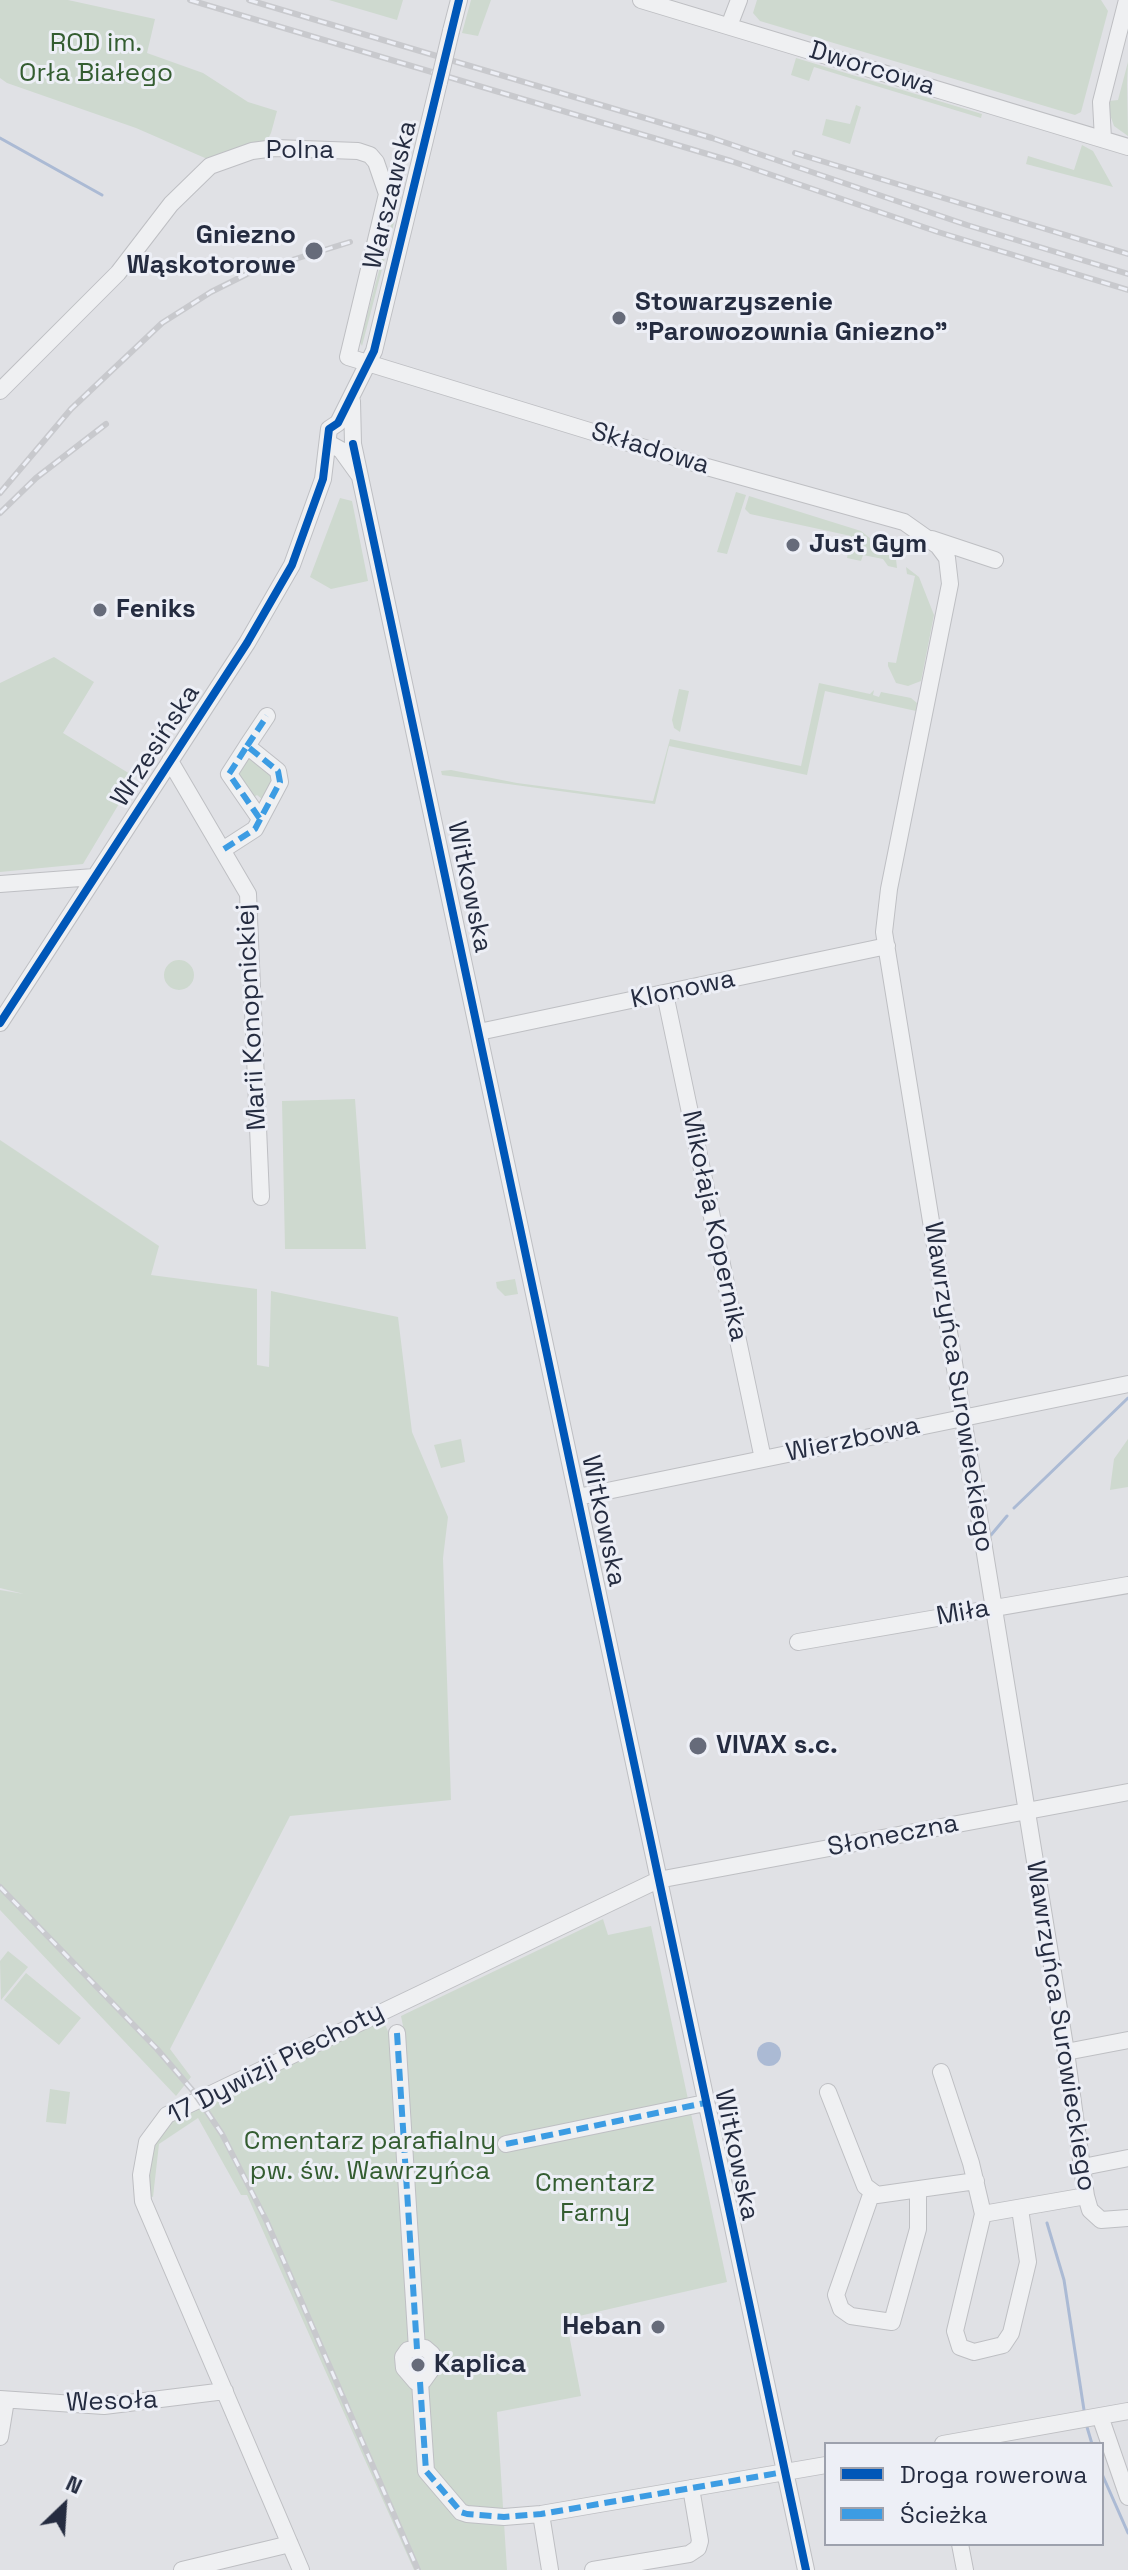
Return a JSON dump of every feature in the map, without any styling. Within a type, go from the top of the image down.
[{"type":"street","name":"Warszawska","points":[[344,424],[352,395],[369,364],[459,0]]},
{"type":"street","name":"Dworcowa","points":[[641,0],[1128,147]]},
{"type":"street","points":[[729,26],[739,0]]},
{"type":"street","points":[[1103,139],[1101,102],[1122,42],[1127,0]]},
{"type":"street","name":"Polna","points":[[0,391],[118,273],[171,204],[210,166],[252,151],[275,148],[358,151],[370,155],[381,171],[386,186],[386,202],[348,357],[369,364]]},
{"type":"street","name":"Składowa","points":[[369,364],[707,467],[904,522],[929,538],[995,560]]},
{"type":"street","name":"Witkowska","points":[[344,424],[356,437],[342,446],[358,473],[806,2570]]},
{"type":"street","name":"Wrzesińska","points":[[0,1023],[276,596],[327,473],[342,446],[329,429],[344,424]]},
{"type":"street","points":[[327,473],[358,473]]},
{"type":"street","name":"Składowa","points":[[929,538],[949,564]]},
{"type":"street","points":[[949,564],[979,554]]},
{"type":"street","name":"Wawrzyńca Surowieckiego","points":[[949,564],[884,924],[1066,2052],[1086,2196],[1095,2216],[1108,2221],[1128,2218]]},
{"type":"street","points":[[260,819],[229,774],[267,716]]},
{"type":"street","points":[[224,849],[255,829],[280,782],[278,771],[247,746]]},
{"type":"street","name":"Marii Konopnickiej","points":[[170,761],[248,894],[261,1197]]},
{"type":"street","points":[[0,884],[94,877]]},
{"type":"street","name":"Klonowa","points":[[479,1032],[887,946]]},
{"type":"street","name":"Mikołaja Kopernika","points":[[665,994],[763,1459]]},
{"type":"street","name":"Wierzbowa","points":[[578,1497],[1128,1384]]},
{"type":"street","name":"Miła","points":[[798,1642],[1128,1585]]},
{"type":"street","name":"Słoneczna","points":[[658,1880],[1128,1792]]},
{"type":"street","name":"17 Dywizji Piechoty","points":[[301,2570],[143,2201],[143,2155],[155,2128],[167,2115],[197,2098],[658,1880]]},
{"type":"street","points":[[397,2033],[417,2349],[425,2348],[432,2354],[433,2367],[420,2382],[429,2477],[461,2512],[496,2516],[541,2514],[824,2465]]},
{"type":"street","points":[[1066,2052],[1128,2040]]},
{"type":"street","points":[[941,2072],[976,2181],[983,2214],[955,2331],[960,2347],[974,2352],[1003,2345],[1011,2333],[1028,2262],[1020,2209]]},
{"type":"street","points":[[828,2092],[865,2186],[872,2192],[883,2197],[976,2181]]},
{"type":"street","points":[[506,2144],[705,2103]]},
{"type":"street","points":[[1083,2167],[1128,2158]]},
{"type":"street","points":[[872,2192],[836,2295],[841,2309],[851,2316],[892,2322],[918,2229],[918,2192]]},
{"type":"street","points":[[983,2214],[1086,2196]]},
{"type":"street","name":"Wesoła","points":[[3,2399],[104,2406],[225,2391]]},
{"type":"street","points":[[0,2437],[3,2399]]},
{"type":"street","points":[[954,2442],[1128,2411]]},
{"type":"street","points":[[1100,2416],[1128,2497]]},
{"type":"street","points":[[593,2570],[689,2554],[698,2548],[700,2541],[691,2488]]},
{"type":"street","points":[[541,2514],[550,2570]]},
{"type":"street","points":[[182,2570],[290,2544]]},
{"type":"street","points":[[960,2546],[965,2570]]},
{"type":"green space","name":"ROD im. Orła Białego","points":[[0,0],[68,0],[155,19],[147,53],[203,73],[248,102],[277,111],[267,141],[214,159],[205,158],[136,128],[7,83],[0,78]]},
{"type":"green space","points":[[329,0],[403,0],[397,20]]},
{"type":"green space","points":[[471,0],[491,0],[478,36],[462,33]]},
{"type":"green space","points":[[757,0],[1101,0],[1108,11],[1081,112],[1075,115],[760,21],[753,13]]},
{"type":"green space","points":[[796,58],[982,114],[981,118],[814,67],[809,81],[791,75]]},
{"type":"green space","points":[[1128,62],[1128,136],[1114,126],[1108,109],[1109,101],[1118,100]]},
{"type":"green space","points":[[856,105],[861,107],[850,144],[822,135],[826,119],[850,124]]},
{"type":"green space","points":[[1082,145],[1093,151],[1113,187],[1026,164],[1028,156],[1074,170]]},
{"type":"green space","points":[[402,192],[362,346],[360,342]]},
{"type":"green space","points":[[736,492],[746,495],[727,554],[717,552]]},
{"type":"green space","points":[[749,496],[861,531],[896,559],[897,568],[888,566],[883,559],[863,555],[861,561],[847,558],[851,536],[750,514],[745,509]]},
{"type":"green space","points":[[340,498],[352,501],[368,581],[331,589],[310,577]]},
{"type":"green space","points":[[906,567],[919,577],[934,615],[921,681],[908,686],[896,683],[888,666],[888,662],[896,663],[915,576],[907,574]]},
{"type":"green space","points":[[54,657],[94,682],[63,733],[135,777],[83,864],[0,872],[0,683]]},
{"type":"green space","points":[[819,683],[870,694],[874,690],[873,695],[879,697],[881,692],[911,698],[917,703],[916,711],[825,691],[807,775],[669,746],[655,804],[442,775],[441,771],[653,801],[670,739],[801,766]]},
{"type":"green space","points":[[679,689],[689,691],[680,732],[674,728],[672,720]]},
{"type":"green space","points":[[248,754],[273,773],[273,782],[262,799],[257,795],[254,797],[236,773]]},
{"type":"green space","points":[[179,960],[190,964],[194,975],[190,986],[179,990],[168,986],[164,975],[168,964]]},
{"type":"green space","points":[[355,1099],[366,1249],[285,1249],[282,1101]]},
{"type":"green space","points":[[0,1140],[159,1246],[151,1275],[257,1289],[257,1365],[269,1367],[271,1291],[398,1317],[412,1432],[448,1517],[443,1558],[451,1800],[290,1816],[170,2049],[191,2077],[176,2096],[0,1910],[0,1590],[24,1594],[0,1588]]},
{"type":"green space","points":[[515,1279],[518,1294],[505,1296],[497,1288],[496,1282]]},
{"type":"green space","points":[[461,1439],[465,1462],[441,1468],[434,1445]]},
{"type":"green space","points":[[1128,1439],[1128,1487],[1110,1490],[1114,1459]]},
{"type":"green space","points":[[603,1919],[608,1935],[651,1926],[727,2282],[566,2319],[581,2396],[497,2412],[507,2570],[414,2570],[247,2195],[241,2195],[198,2118],[159,2144],[153,2197],[150,2196],[149,2187],[152,2149],[167,2124],[194,2108],[382,2018],[390,2036],[404,2031],[401,2016]]},
{"type":"green space","points":[[8,1951],[28,1967],[1,2000],[0,1961]]},
{"type":"green space","points":[[26,1973],[81,2018],[59,2045],[4,2000]]},
{"type":"green space","points":[[50,2089],[70,2092],[66,2124],[46,2122]]},
{"type":"water","points":[[769,2042],[777,2046],[781,2054],[777,2062],[769,2066],[761,2062],[757,2054],[761,2046]]},
{"type":"waterway","points":[[0,138],[102,195]]},
{"type":"waterway","points":[[1014,1508],[1128,1398]]},
{"type":"waterway","points":[[991,1535],[1007,1516]]},
{"type":"waterway","points":[[1047,2223],[1064,2280],[1084,2410]]},
{"type":"waterway","points":[[1087,2427],[1091,2442]]},
{"type":"waterway","points":[[1104,2479],[1128,2533]]},
{"type":"railway","points":[[190,0],[731,161],[938,232],[1128,290]]},
{"type":"railway","points":[[249,0],[712,138],[967,225],[1128,274]]},
{"type":"railway","points":[[795,153],[1128,254]]},
{"type":"railway","points":[[0,493],[71,409],[162,323],[247,274],[350,242]]},
{"type":"railway","points":[[0,513],[36,478],[106,424]]},
{"type":"railway","points":[[0,1887],[157,2049],[193,2091],[222,2134],[266,2220],[418,2570]]},
{"type":"marked path","points":[[247,746],[267,716]]},
{"type":"marked path","points":[[224,849],[255,829],[280,782],[278,771],[247,746],[229,774],[260,819]]},
{"type":"marked path","points":[[397,2033],[417,2349]]},
{"type":"marked path","points":[[506,2144],[705,2103]]},
{"type":"marked path","points":[[420,2382],[426,2471],[461,2512],[467,2514],[504,2517],[541,2514],[784,2472]]},
{"type":"cycle path","points":[[0,1023],[247,643],[292,565],[323,479],[329,429],[338,423],[374,351],[459,0]]},
{"type":"cycle path","points":[[353,444],[806,2570]]},
{"type":"place","name":"Gniezno Wąskotorowe","points":[[314,251]]},
{"type":"place","name":"Stowarzyszenie \"Parowozownia Gniezno\"","points":[[619,318]]},
{"type":"place","name":"Just Gym","points":[[793,545]]},
{"type":"place","name":"Feniks","points":[[100,610]]},
{"type":"place","name":"VIVAX s.c.","points":[[698,1746]]},
{"type":"place","name":"Heban","points":[[658,2327]]},
{"type":"place","name":"Kaplica","points":[[418,2365]]},
{"type":"park label","name":"Cmentarz parafialny pw. św. Wawrzyńca","points":[[370,2157]]},
{"type":"park label","name":"Cmentarz Farny","points":[[595,2199]]}]
